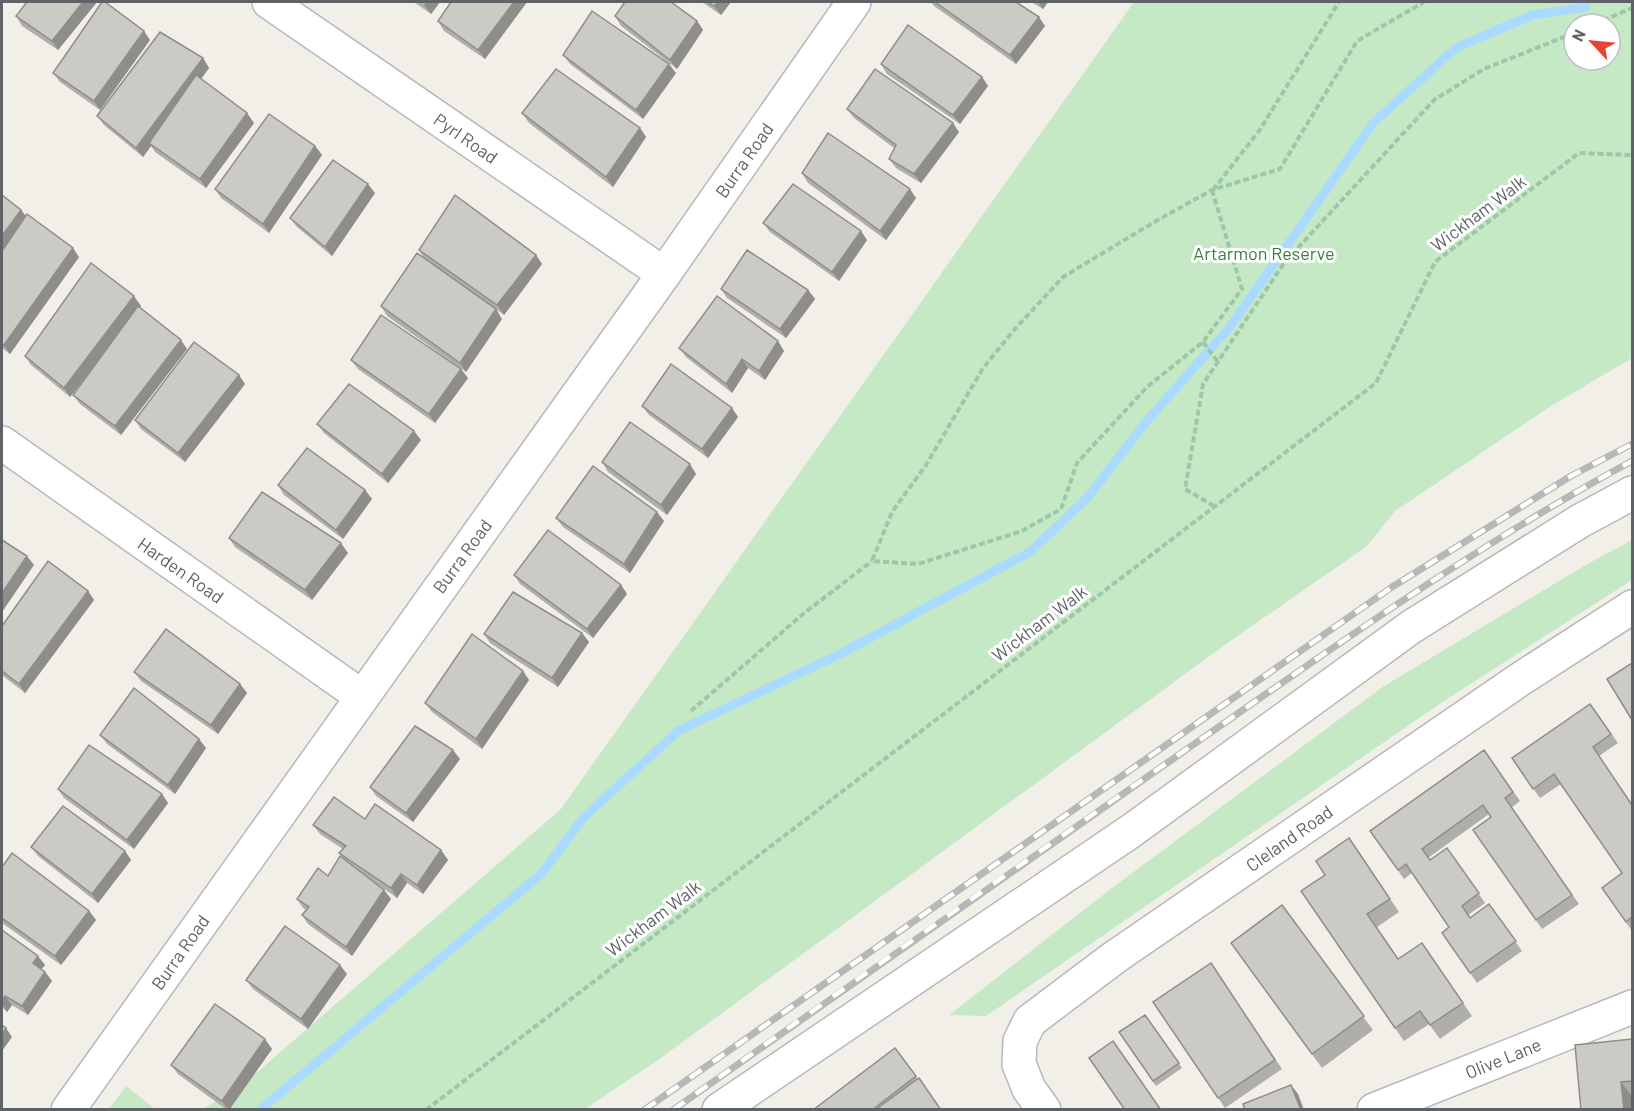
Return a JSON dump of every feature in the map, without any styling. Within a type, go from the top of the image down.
[{"type":"street","name":"Pyrl Road","points":[[269,2],[664,274]]},
{"type":"street","name":"Burra Road","points":[[68,1110],[664,274],[854,2]]},
{"type":"street","name":"Harden Road","points":[[2,443],[361,696]]},
{"type":"street","points":[[719,1110],[1131,831],[1410,627],[1580,521],[1632,493]]},
{"type":"street","name":"Cleland Road","points":[[1044,1110],[1029,1089],[1019,1064],[1020,1041],[1030,1022],[1125,951],[1519,680],[1632,607]]},
{"type":"street","name":"Olive Lane","points":[[1374,1110],[1632,1007]]},
{"type":"path","points":[[1212,190],[1259,131],[1339,2]]},
{"type":"path","points":[[691,711],[803,614],[872,561],[892,512],[926,465],[983,368],[1015,328],[1063,277],[1212,190],[1280,169],[1357,41],[1424,2]]},
{"type":"path","points":[[1214,506],[1185,489],[1203,384],[1284,264],[1434,100],[1484,69],[1562,38]]},
{"type":"path","name":"Wickham Walk","points":[[426,1110],[1376,382],[1435,262],[1579,153],[1632,155]]},
{"type":"path","points":[[872,561],[918,564],[1022,531],[1061,509],[1077,463],[1148,387],[1203,342],[1242,289],[1212,190]]},
{"type":"path","points":[[1203,342],[1218,362]]},
{"type":"green space","name":"Artarmon Reserve","points":[[1134,2],[1632,2],[1632,358],[1551,406],[1395,511],[1367,546],[1226,644],[658,1060],[585,1109],[201,1110],[239,1088],[561,809]]},
{"type":"green space","points":[[1632,540],[1632,580],[1441,703],[986,1016],[949,1015],[1112,888],[1384,686],[1584,566]]},
{"type":"green space","points":[[126,1086],[155,1109],[109,1109]]},
{"type":"building","points":[[27,2],[83,2],[52,41],[16,16]]},
{"type":"building","points":[[102,2],[144,31],[94,101],[53,73]]},
{"type":"building","points":[[451,2],[514,2],[478,50],[438,21]]},
{"type":"building","points":[[625,2],[671,2],[697,21],[670,60],[615,16]]},
{"type":"building","points":[[935,2],[1016,2],[1039,17],[1010,55]]},
{"type":"building","points":[[592,11],[669,64],[636,110],[563,55]]},
{"type":"building","points":[[908,25],[982,77],[953,115],[881,64]]},
{"type":"building","points":[[160,32],[203,58],[136,148],[97,116]]},
{"type":"building","points":[[556,69],[640,128],[606,177],[522,113]]},
{"type":"building","points":[[875,69],[953,123],[914,174],[889,159],[896,145],[847,109]]},
{"type":"building","points":[[196,75],[247,113],[200,179],[149,143]]},
{"type":"building","points":[[269,114],[315,146],[263,224],[215,189]]},
{"type":"building","points":[[828,133],[910,189],[880,231],[802,173]]},
{"type":"building","points":[[333,160],[368,184],[325,247],[290,218]]},
{"type":"building","points":[[793,184],[861,231],[832,272],[763,223]]},
{"type":"building","points":[[2,195],[21,210],[2,236]]},
{"type":"building","points":[[455,195],[536,255],[497,305],[419,250]]},
{"type":"building","points":[[27,214],[73,248],[4,345],[2,344],[2,251]]},
{"type":"building","points":[[747,250],[808,290],[780,329],[721,289]]},
{"type":"building","points":[[417,253],[496,309],[460,363],[381,306]]},
{"type":"building","points":[[91,263],[134,296],[64,388],[25,356]]},
{"type":"building","points":[[717,296],[778,341],[759,371],[742,359],[726,384],[679,348]]},
{"type":"building","points":[[138,306],[181,340],[115,426],[73,395]]},
{"type":"building","points":[[381,315],[461,369],[429,414],[351,360]]},
{"type":"building","points":[[194,342],[239,375],[178,453],[135,420]]},
{"type":"building","points":[[671,364],[732,408],[702,449],[642,406]]},
{"type":"building","points":[[349,384],[414,431],[382,474],[317,424]]},
{"type":"building","points":[[630,422],[690,464],[661,505],[602,462]]},
{"type":"building","points":[[307,448],[365,490],[336,530],[278,485]]},
{"type":"building","points":[[593,466],[657,512],[624,564],[556,518]]},
{"type":"building","points":[[262,492],[341,543],[305,590],[229,538]]},
{"type":"building","points":[[548,530],[621,585],[587,629],[514,575]]},
{"type":"building","points":[[2,540],[27,556],[2,593]]},
{"type":"building","points":[[48,561],[88,591],[19,684],[2,671],[2,626]]},
{"type":"building","points":[[513,592],[582,633],[552,678],[484,634]]},
{"type":"building","points":[[166,629],[240,684],[211,725],[134,672]]},
{"type":"building","points":[[472,634],[523,671],[476,739],[425,703]]},
{"type":"building","points":[[1632,663],[1632,720],[1607,679]]},
{"type":"building","points":[[134,688],[199,739],[168,785],[100,735]]},
{"type":"building","points":[[1590,704],[1611,734],[1593,747],[1632,805],[1632,917],[1626,922],[1602,888],[1622,873],[1554,774],[1533,789],[1512,758]]},
{"type":"building","points":[[415,726],[453,750],[406,813],[370,787]]},
{"type":"building","points":[[89,745],[162,794],[127,840],[58,789]]},
{"type":"building","points":[[1484,750],[1513,792],[1505,798],[1572,895],[1536,920],[1473,830],[1491,817],[1483,805],[1422,849],[1430,860],[1447,848],[1479,893],[1462,906],[1470,918],[1489,904],[1516,941],[1470,973],[1442,933],[1449,927],[1406,864],[1398,870],[1370,831]]},
{"type":"building","points":[[334,797],[365,819],[375,804],[441,850],[417,885],[401,874],[391,888],[339,853],[346,846],[313,825]]},
{"type":"building","points":[[63,806],[125,851],[92,894],[31,847]]},
{"type":"building","points":[[1349,838],[1390,899],[1367,914],[1398,959],[1422,943],[1463,1003],[1430,1025],[1420,1011],[1395,1028],[1301,891],[1325,875],[1316,861]]},
{"type":"building","points":[[12,853],[89,911],[55,956],[2,918],[2,867]]},
{"type":"building","points":[[340,856],[384,890],[346,947],[302,915],[309,907],[297,899],[318,868],[328,876]]},
{"type":"building","points":[[1282,905],[1364,1016],[1312,1054],[1231,943]]},
{"type":"building","points":[[285,926],[340,965],[301,1019],[246,980]]},
{"type":"building","points":[[2,930],[38,956],[33,963],[45,972],[22,1006],[5,996],[2,1001]]},
{"type":"building","points":[[1211,963],[1275,1060],[1218,1098],[1153,1002]]},
{"type":"building","points":[[215,1004],[265,1039],[222,1101],[171,1065]]},
{"type":"building","points":[[1145,1015],[1179,1063],[1153,1081],[1119,1032]]},
{"type":"building","points":[[1632,1039],[1632,1081],[1621,1082],[1624,1110],[1581,1110],[1575,1045]]},
{"type":"building","points":[[1113,1041],[1161,1110],[1125,1110],[1089,1058]]},
{"type":"building","points":[[895,1048],[916,1076],[872,1110],[813,1110]]},
{"type":"building","points":[[919,1078],[941,1110],[875,1110]]},
{"type":"building","points":[[1291,1085],[1301,1110],[1245,1110],[1243,1104]]},
{"type":"waterway","points":[[260,1110],[542,873],[583,818],[678,731],[840,654],[1030,552],[1088,497],[1145,423],[1229,328],[1374,122],[1457,47],[1533,15],[1586,7]]},
{"type":"railway","points":[[644,1110],[1392,587],[1571,476],[1632,444]]},
{"type":"railway","points":[[673,1110],[1363,627],[1523,524],[1632,461]]}]
